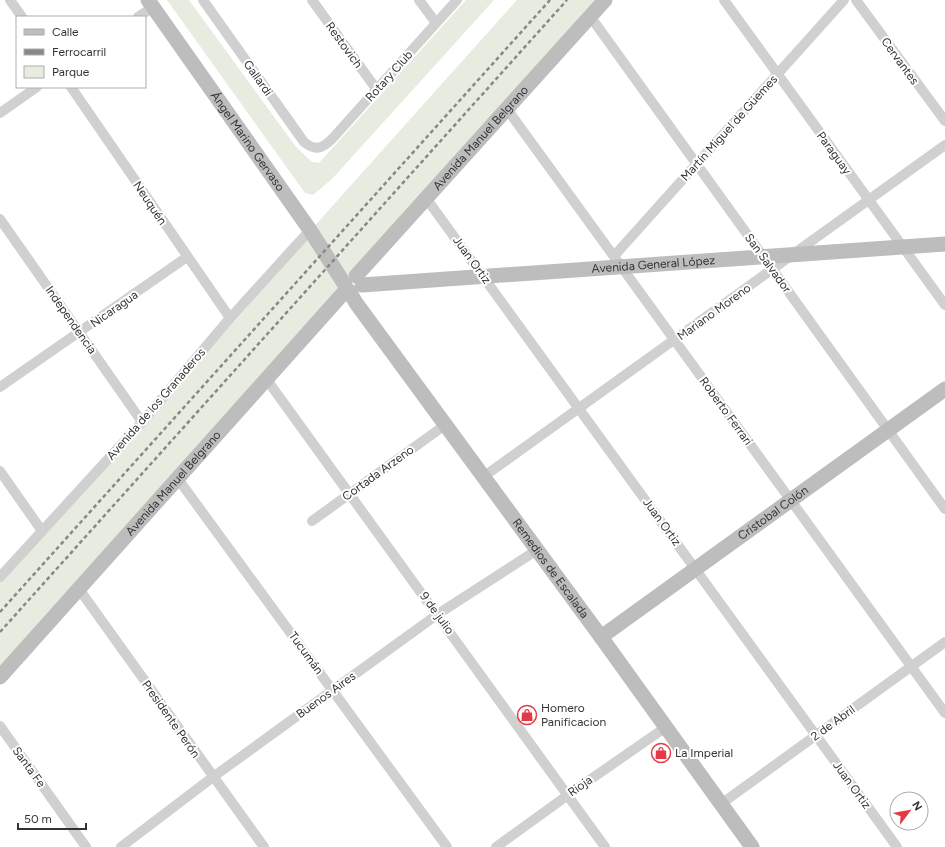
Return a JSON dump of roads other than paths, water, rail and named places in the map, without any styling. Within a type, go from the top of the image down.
[{"type":"main road","name":"Avenida Manuel Belgrano","points":[[0,677],[352,285],[426,198],[605,0]]},
{"type":"main road","name":"Ángel Marino Gervaso","points":[[150,3],[310,230],[352,285]]},
{"type":"main road","name":"Avenida General López","points":[[352,285],[483,276],[618,261],[793,255],[945,244]]},
{"type":"main road","name":"Remedios de Escalada","points":[[352,285],[356,303],[601,637],[752,847]]},
{"type":"main road","name":"Cristobal Colón","points":[[601,637],[945,389]]},
{"type":"street","points":[[10,0],[21,16]]},
{"type":"street","name":"Gallardi","points":[[203,0],[304,142],[311,148],[318,149]]},
{"type":"street","name":"Restovich","points":[[312,0],[377,90]]},
{"type":"street","points":[[419,0],[436,23]]},
{"type":"street","name":"Rotary Club","points":[[318,149],[329,143],[457,0]]},
{"type":"street","name":"Paraguay","points":[[724,0],[945,305]]},
{"type":"street","name":"Martín Miguel de Güemes","points":[[618,261],[697,164],[844,0]]},
{"type":"street","name":"Cervantes","points":[[856,0],[945,121]]},
{"type":"street","points":[[139,16],[150,3]]},
{"type":"street","name":"San Salvador","points":[[590,16],[945,510]]},
{"type":"street","points":[[0,113],[36,88]]},
{"type":"street","name":"Neuquén","points":[[72,88],[230,318]]},
{"type":"street","name":"Roberto Ferrari","points":[[507,109],[945,714]]},
{"type":"street","name":"Mariano Moreno","points":[[483,477],[945,145]]},
{"type":"street","name":"Juan Ortiz","points":[[426,198],[897,847]]},
{"type":"street","name":"Independencia","points":[[0,219],[142,422]]},
{"type":"street","name":"Avenida de los Granaderos","points":[[0,576],[142,422],[230,318],[310,230]]},
{"type":"street","name":"Nicaragua","points":[[0,387],[80,333],[187,257]]},
{"type":"street","name":"9 de julio","points":[[267,380],[438,614],[605,847]]},
{"type":"street","name":"Cortada Arzeno","points":[[312,521],[445,425]]},
{"type":"street","points":[[0,471],[42,531]]},
{"type":"street","name":"Tucumán","points":[[178,479],[447,847]]},
{"type":"street","name":"Buenos Aires","points":[[121,847],[213,777],[438,614],[537,550]]},
{"type":"street","name":"Presidente Perón","points":[[79,589],[264,847]]},
{"type":"street","name":"2 de Abril","points":[[721,804],[945,642]]},
{"type":"street","name":"Santa Fe","points":[[0,726],[86,847]]},
{"type":"street","name":"Rioja","points":[[496,847],[568,794],[666,727]]},
{"type":"railway","points":[[0,612],[550,0]]},
{"type":"railway","points":[[0,632],[567,0]]},
{"type":"place","name":"Homero Panificacion","points":[[527,715]]},
{"type":"place","name":"La Imperial","points":[[661,753]]}]
